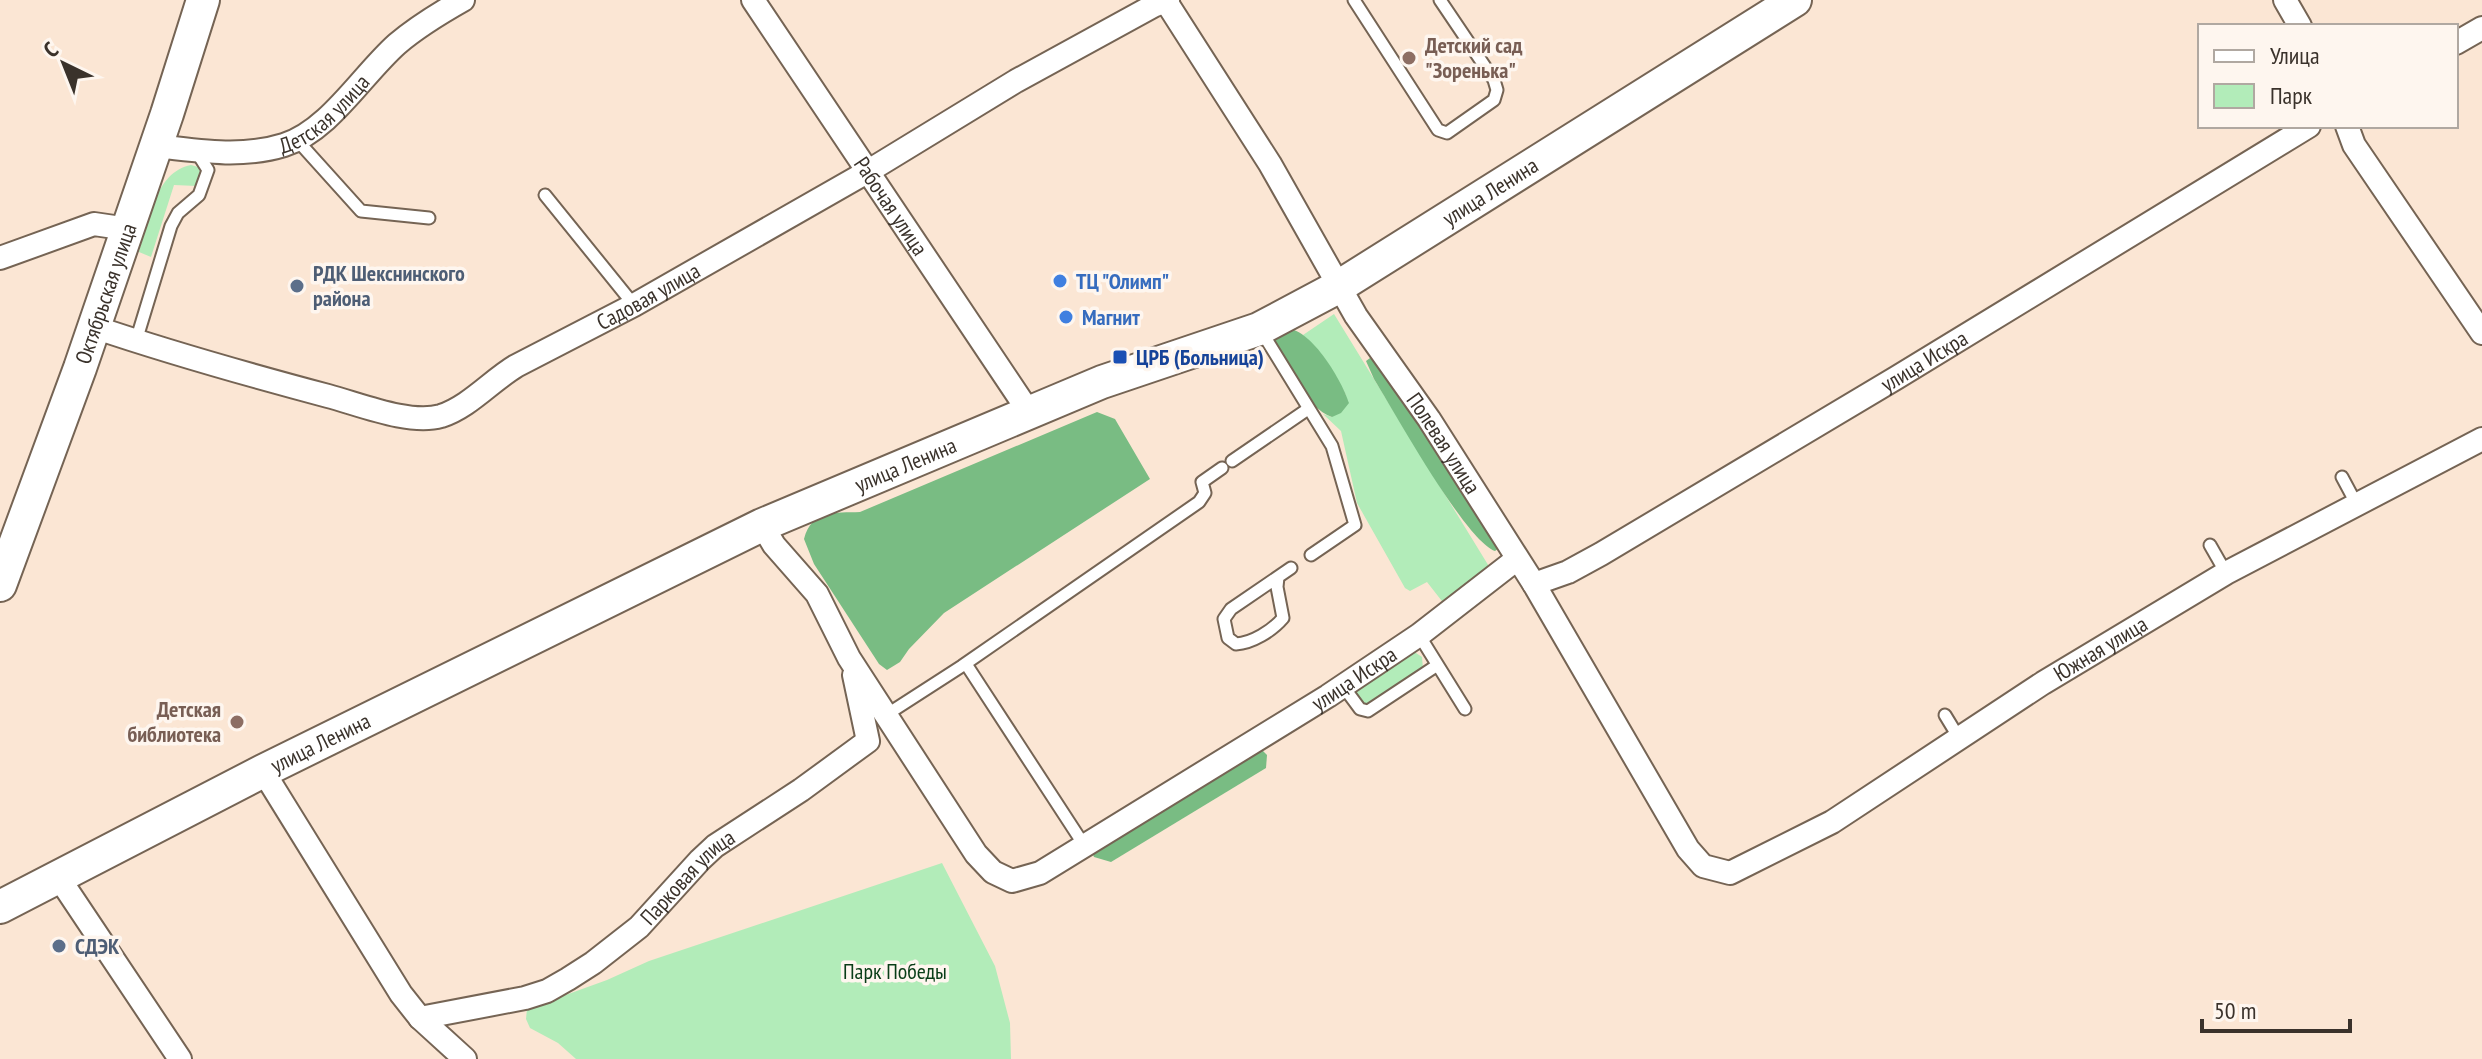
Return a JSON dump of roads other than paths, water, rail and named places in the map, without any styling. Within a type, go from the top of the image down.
[{"type":"street","name":"Октябрьская улица","points":[[0,585],[94,327],[203,0]]},
{"type":"street","name":"Детская улица","points":[[156,146],[252,151],[297,140],[325,119],[397,44],[428,20],[463,0]]},
{"type":"street","name":"Рабочая улица","points":[[753,0],[1029,412]]},
{"type":"street","name":"Садовая улица","points":[[94,327],[408,417],[425,419],[440,416],[460,408],[507,371],[634,305],[867,172],[1016,81],[1167,0]]},
{"type":"street","name":"Полевая улица","points":[[1167,0],[1270,164],[1338,287],[1429,419],[1534,584],[1688,849],[1703,866],[1730,873]]},
{"type":"street","name":"улица Ленина","points":[[0,907],[263,771],[762,525],[1102,382],[1259,329],[1338,287],[1795,0]]},
{"type":"street","points":[[2285,0],[2299,24]]},
{"type":"street","points":[[2458,42],[2482,28]]},
{"type":"street","name":"улица Искра","points":[[1534,584],[1568,572],[1601,554],[2306,128]]},
{"type":"street","points":[[2348,128],[2354,145],[2482,333]]},
{"type":"street","points":[[0,258],[94,224],[128,229]]},
{"type":"street","name":"Южная улица","points":[[1730,873],[1832,822],[2043,683],[2226,573],[2482,439]]},
{"type":"street","points":[[762,525],[774,545],[817,594],[849,658],[976,854],[993,872],[1012,881],[1029,878],[1081,847]]},
{"type":"street","name":"улица Искра","points":[[1081,847],[1343,686],[1419,635],[1517,559]]},
{"type":"street","name":"Парковая улица","points":[[420,1018],[525,998],[547,991],[568,979],[639,927],[715,846],[801,790],[868,741],[849,658]]},
{"type":"street","points":[[263,771],[401,994],[420,1018],[465,1059]]},
{"type":"street","points":[[59,878],[180,1059]]},
{"type":"lane","points":[[1354,0],[1438,130],[1447,133],[1494,100],[1497,90],[1494,80],[1440,0]]},
{"type":"lane","points":[[297,140],[361,211],[429,218]]},
{"type":"lane","points":[[136,341],[171,226],[178,213],[199,195],[208,170],[196,150]]},
{"type":"lane","points":[[545,195],[634,305]]},
{"type":"lane","points":[[1259,329],[1332,446],[1355,525],[1311,555]]},
{"type":"lane","points":[[886,715],[966,664],[1199,502],[1205,493],[1202,482],[1308,409]]},
{"type":"lane","points":[[2342,477],[2357,505]]},
{"type":"lane","points":[[2210,545],[2226,573]]},
{"type":"lane","points":[[1278,577],[1283,618],[1246,643],[1236,644],[1228,638],[1224,619],[1231,609],[1291,568]]},
{"type":"lane","points":[[1419,635],[1465,709]]},
{"type":"lane","points":[[966,664],[1081,847]]},
{"type":"lane","points":[[1343,686],[1360,709],[1368,711],[1436,666]]},
{"type":"lane","points":[[1945,715],[1959,738]]},
{"type":"place","name":"Детский сад \"Зоренька\"","points":[[1409,58]]},
{"type":"place","name":"ТЦ \"Олимп\"","points":[[1060,281]]},
{"type":"place","name":"РДК Шекснинского района","points":[[297,286]]},
{"type":"place","name":"Магнит","points":[[1066,317]]},
{"type":"place","name":"ЦРБ (Больница)","points":[[1120,357]]},
{"type":"place","name":"Детская библиотека","points":[[237,722]]},
{"type":"place","name":"СДЭК","points":[[59,946]]},
{"type":"park label","name":"Парк Победы","points":[[895,971]]}]
